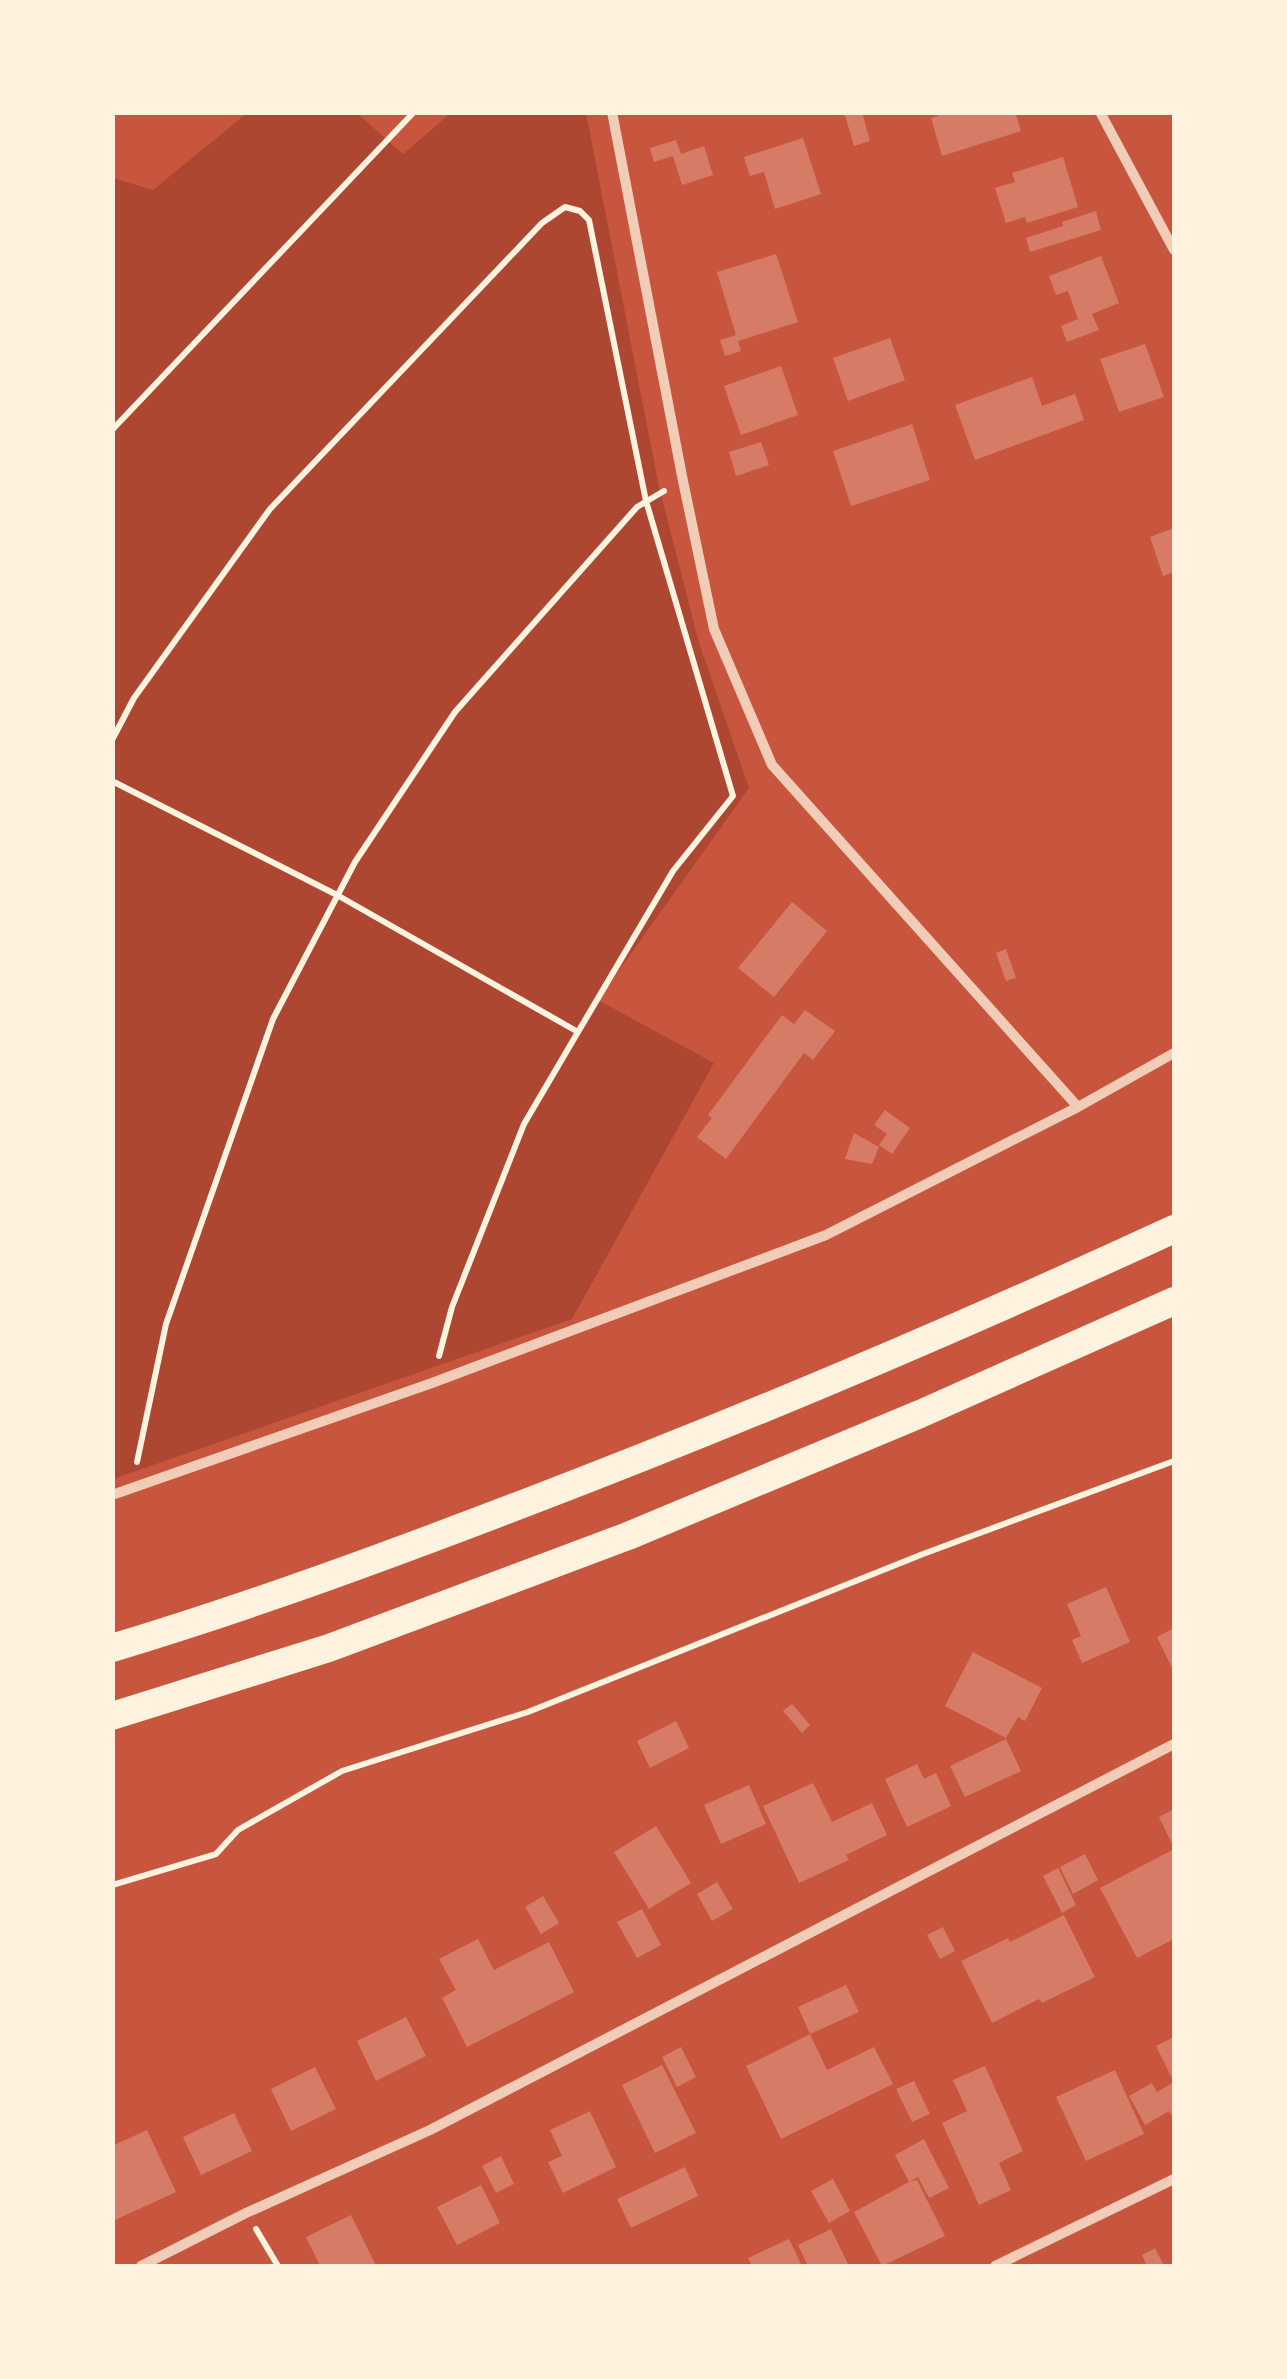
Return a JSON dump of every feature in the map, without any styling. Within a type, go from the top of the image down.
[{"type":"highway","points":[[112,1648],[408,1548],[652,1454],[910,1347],[1174,1229]]},
{"type":"highway","points":[[112,1716],[329,1648],[628,1536],[971,1392],[1174,1301]]},
{"type":"street","points":[[612,112],[714,629],[772,765],[1078,1107]]},
{"type":"street","points":[[1100,112],[1174,250]]},
{"type":"street","points":[[112,1495],[432,1384],[826,1235],[1078,1107],[1174,1053]]},
{"type":"street","points":[[140,2266],[430,2130],[1174,1744]]},
{"type":"street","points":[[995,2266],[1174,2178]]},
{"type":"path","points":[[112,430],[414,112]]},
{"type":"path","points":[[112,740],[134,698],[270,509],[542,223],[565,207],[580,211],[589,220],[646,501],[733,796],[673,871],[524,1124],[452,1306],[432,1384]]},
{"type":"path","points":[[131,1488],[166,1324],[274,1019],[355,862],[455,712],[637,506],[683,481]]},
{"type":"path","points":[[112,781],[338,896],[578,1032]]},
{"type":"path","points":[[112,1885],[216,1854],[238,1830],[342,1771],[528,1712],[923,1554],[1174,1460]]},
{"type":"path","points":[[246,2213],[278,2266]]},
{"type":"shaded area","points":[[247,113],[357,113],[403,154],[451,113],[586,113],[659,487],[699,643],[749,788],[598,1000],[714,1063],[572,1319],[113,1479],[113,178],[153,190]]},
{"type":"building","points":[[844,112],[862,112],[870,141],[854,146]]},
{"type":"building","points":[[949,112],[1015,112],[1021,131],[942,156],[931,118]]},
{"type":"building","points":[[803,138],[821,194],[775,209],[764,172],[750,176],[744,157]]},
{"type":"building","points":[[676,140],[681,154],[704,146],[713,175],[682,185],[673,156],[654,162],[650,148]]},
{"type":"building","points":[[1063,157],[1078,207],[1027,223],[1025,217],[1006,223],[995,188],[1015,182],[1012,173]]},
{"type":"building","points":[[1096,211],[1101,230],[1030,252],[1026,238]]},
{"type":"building","points":[[776,254],[798,322],[738,341],[741,351],[725,356],[720,340],[736,335],[717,272]]},
{"type":"building","points":[[1101,256],[1119,303],[1092,314],[1099,330],[1067,342],[1061,326],[1078,319],[1068,291],[1056,295],[1049,276]]},
{"type":"building","points":[[890,338],[905,380],[848,401],[833,358]]},
{"type":"building","points":[[1145,344],[1164,397],[1119,412],[1100,359]]},
{"type":"building","points":[[781,366],[798,415],[741,435],[724,386]]},
{"type":"building","points":[[1032,377],[1042,406],[1075,394],[1084,420],[975,460],[955,405]]},
{"type":"building","points":[[912,424],[930,480],[851,506],[833,451]]},
{"type":"building","points":[[761,442],[769,465],[736,476],[729,452]]},
{"type":"building","points":[[1174,528],[1174,572],[1163,576],[1150,537]]},
{"type":"building","points":[[792,902],[827,931],[774,997],[738,968]]},
{"type":"building","points":[[1006,949],[1016,978],[1006,981],[996,953]]},
{"type":"building","points":[[805,1010],[835,1031],[813,1060],[804,1053],[726,1159],[697,1137],[712,1118],[708,1115],[782,1015],[794,1024]]},
{"type":"building","points":[[885,1110],[910,1128],[892,1154],[879,1145],[887,1134],[874,1125]]},
{"type":"building","points":[[854,1133],[879,1147],[872,1164],[845,1159]]},
{"type":"building","points":[[1106,1587],[1130,1642],[1082,1663],[1072,1640],[1081,1636],[1067,1604]]},
{"type":"building","points":[[1174,1628],[1174,1672],[1157,1637]]},
{"type":"building","points":[[973,1652],[1042,1688],[1025,1721],[1018,1717],[1006,1738],[945,1706]]},
{"type":"building","points":[[792,1704],[810,1725],[802,1733],[783,1711]]},
{"type":"building","points":[[676,1721],[689,1748],[650,1768],[637,1741]]},
{"type":"building","points":[[1006,1739],[1021,1771],[965,1797],[950,1766]]},
{"type":"building","points":[[917,1764],[924,1779],[936,1773],[951,1806],[907,1827],[885,1779]]},
{"type":"building","points":[[813,1783],[832,1822],[872,1803],[887,1835],[846,1855],[849,1860],[799,1883],[763,1806]]},
{"type":"building","points":[[749,1785],[766,1824],[721,1844],[704,1805]]},
{"type":"building","points":[[1174,1809],[1174,1848],[1159,1817]]},
{"type":"building","points":[[656,1826],[691,1883],[649,1909],[614,1852]]},
{"type":"building","points":[[1174,1849],[1174,1939],[1137,1958],[1100,1888]]},
{"type":"building","points":[[1085,1854],[1098,1880],[1073,1894],[1060,1867]]},
{"type":"building","points":[[1058,1868],[1076,1905],[1062,1913],[1043,1876]]},
{"type":"building","points":[[717,1882],[733,1909],[712,1921],[697,1894]]},
{"type":"building","points":[[543,1896],[559,1923],[541,1934],[525,1907]]},
{"type":"building","points":[[642,1909],[661,1945],[637,1958],[617,1922]]},
{"type":"building","points":[[1064,1915],[1095,1977],[992,2023],[961,1961]]},
{"type":"building","points":[[943,1927],[955,1951],[940,1959],[927,1935]]},
{"type":"building","points":[[478,1939],[494,1970],[549,1942],[574,1992],[467,2047],[442,1998],[456,1990],[439,1959]]},
{"type":"building","points":[[846,1985],[859,2012],[810,2034],[798,2007]]},
{"type":"building","points":[[406,2017],[426,2056],[376,2081],[357,2041]]},
{"type":"building","points":[[810,2034],[827,2070],[874,2047],[893,2084],[781,2139],[746,2066]]},
{"type":"building","points":[[1174,2037],[1174,2082],[1156,2046]]},
{"type":"building","points":[[681,2047],[696,2077],[677,2087],[662,2057]]},
{"type":"building","points":[[662,2065],[696,2133],[655,2153],[622,2085]]},
{"type":"building","points":[[985,2066],[1023,2151],[999,2163],[1011,2190],[979,2205],[942,2123],[967,2111],[953,2080]]},
{"type":"building","points":[[315,2067],[336,2109],[291,2131],[271,2089]]},
{"type":"building","points":[[1115,2070],[1144,2134],[1086,2161],[1056,2097]]},
{"type":"building","points":[[914,2081],[930,2114],[912,2122],[896,2089]]},
{"type":"building","points":[[1174,2082],[1174,2120],[1169,2111],[1145,2125],[1129,2096],[1152,2083],[1157,2092]]},
{"type":"building","points":[[590,2111],[616,2167],[563,2193],[548,2162],[562,2156],[550,2130]]},
{"type":"building","points":[[234,2113],[252,2151],[201,2175],[183,2137]]},
{"type":"building","points":[[147,2130],[176,2192],[115,2220],[112,2146]]},
{"type":"building","points":[[924,2139],[949,2188],[929,2198],[918,2177],[909,2182],[895,2155]]},
{"type":"building","points":[[501,2156],[514,2184],[496,2193],[482,2166]]},
{"type":"building","points":[[685,2167],[698,2196],[631,2228],[617,2199]]},
{"type":"building","points":[[833,2179],[850,2211],[829,2223],[811,2191]]},
{"type":"building","points":[[917,2180],[945,2236],[882,2266],[854,2212]]},
{"type":"building","points":[[481,2185],[500,2223],[457,2245],[437,2207]]},
{"type":"building","points":[[351,2215],[376,2266],[320,2266],[306,2237]]},
{"type":"building","points":[[831,2229],[849,2266],[808,2266],[798,2245]]},
{"type":"building","points":[[789,2239],[802,2266],[752,2266],[748,2258]]},
{"type":"building","points":[[1155,2248],[1164,2266],[1147,2266],[1142,2255]]}]
